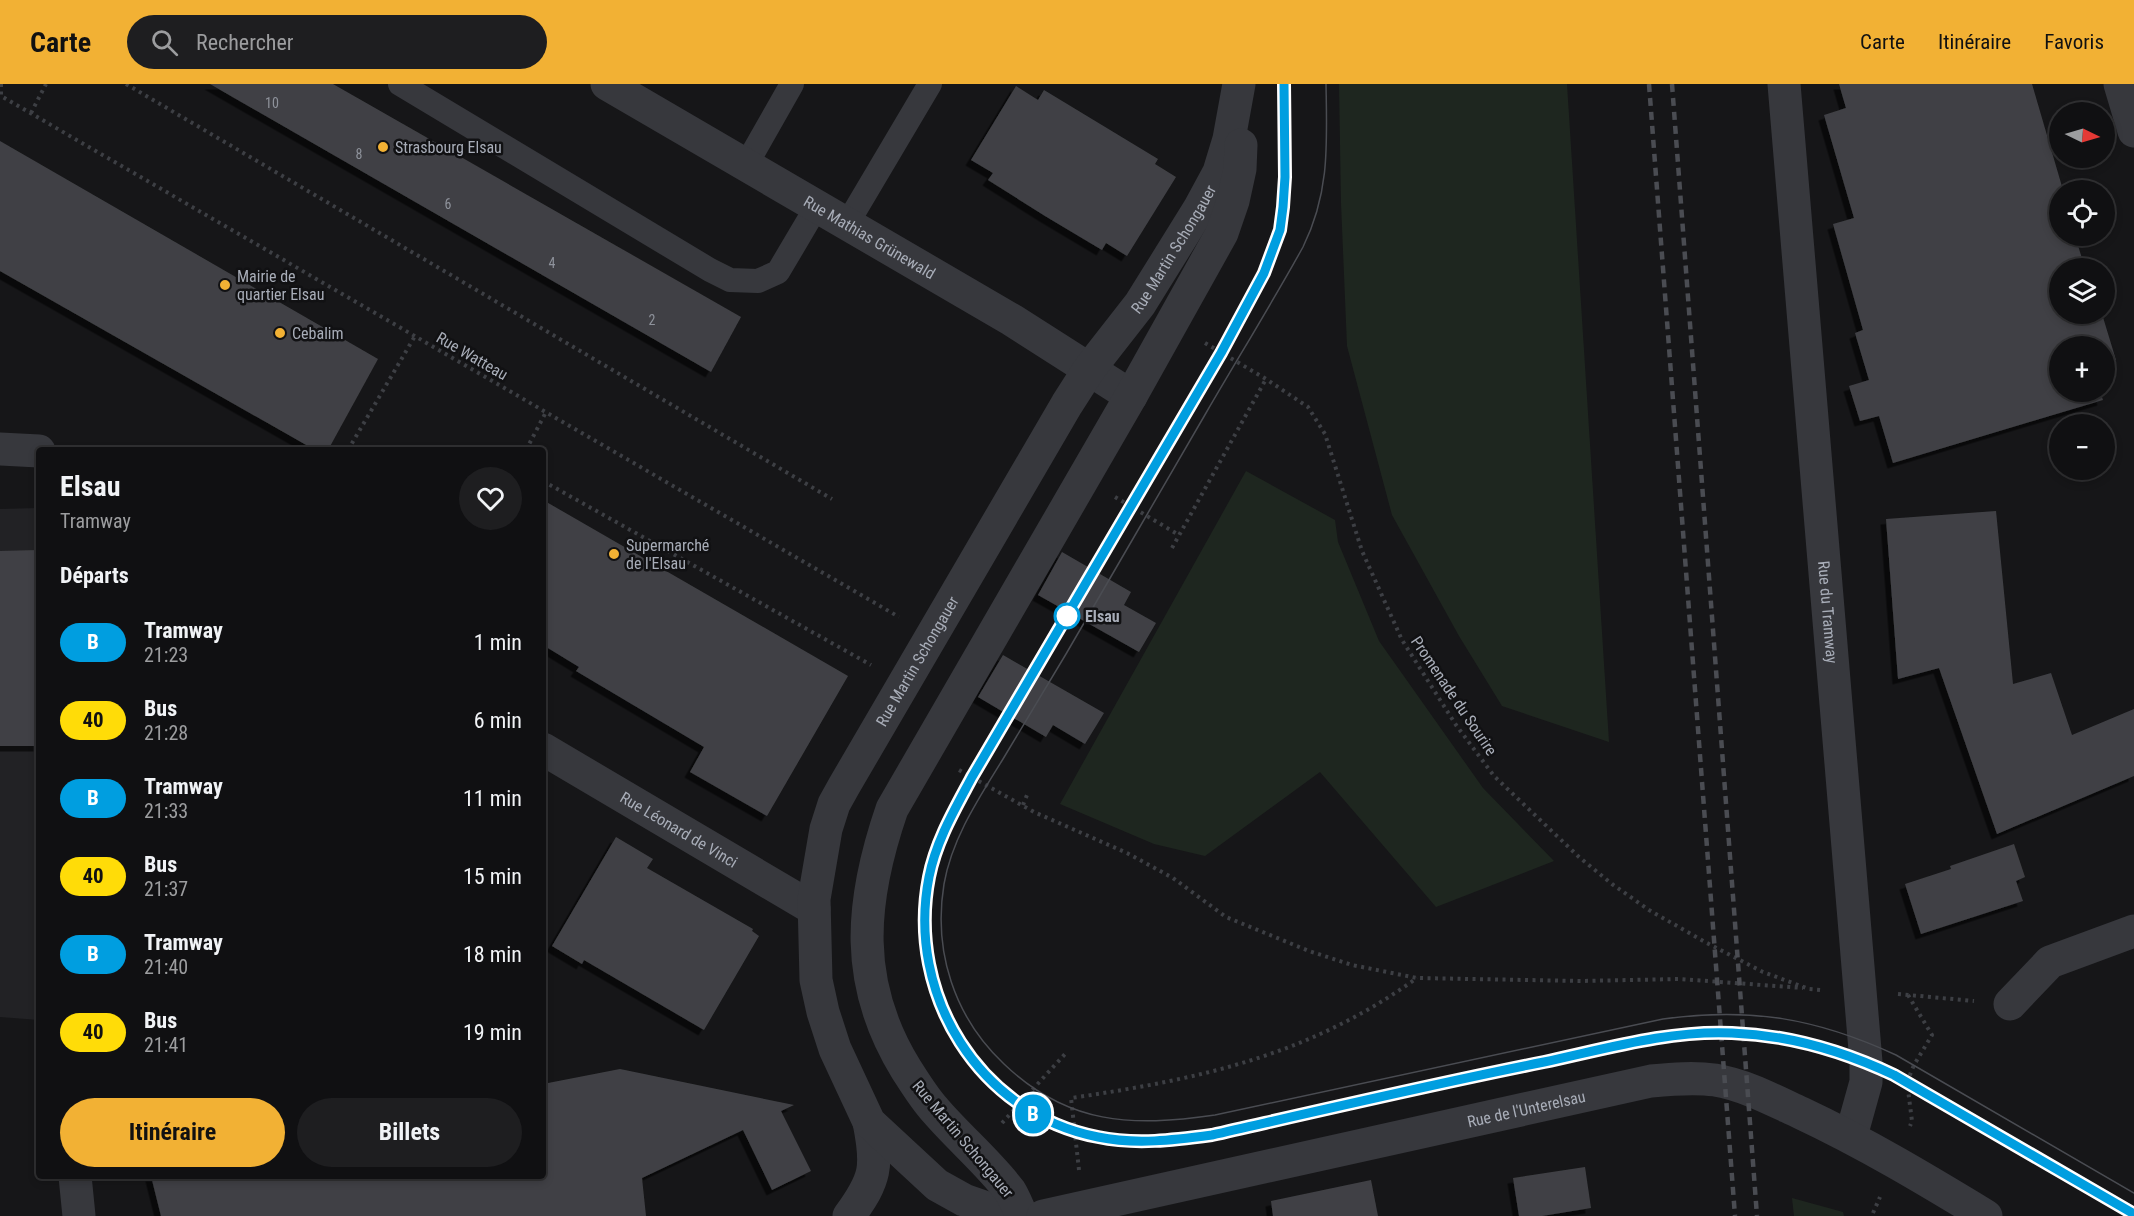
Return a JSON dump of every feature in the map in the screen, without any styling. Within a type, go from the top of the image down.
[{"type":"street","name":"Rue Mathias Grünewald","points":[[607,84],[1005,316],[1131,396]]},
{"type":"street","name":"Rue Martin Schongauer","points":[[1022,1216],[1010,1192],[933,1109],[884,1030],[870,983],[867,948],[868,913],[880,844],[892,810],[924,751],[1131,396],[1222,233],[1233,201],[1240,169],[1240,84]]},
{"type":"street","name":"Rue Martin Schongauer","points":[[1010,1216],[964,1200],[937,1185],[869,1122],[835,1049],[822,1012],[816,980],[814,909],[820,856],[834,804],[930,635],[1090,368],[1140,304],[1204,200],[1219,172],[1229,140],[1240,84]]},
{"type":"street","name":"Rue du Tramway","points":[[1784,84],[1866,1082],[1851,1136]]},
{"type":"street","points":[[2120,84],[2134,131]]},
{"type":"street","points":[[0,449],[36,451]]},
{"type":"street","name":"Rue Léonard de Vinci","points":[[546,750],[814,909]]},
{"type":"street","points":[[2010,1004],[2050,962],[2134,931]]},
{"type":"street","name":"Rue de l'Unterelsau","points":[[1043,1216],[1651,1081],[1701,1078],[1744,1088],[1851,1136],[1986,1216]]},
{"type":"street","points":[[849,1216],[872,1177],[875,1154],[869,1122]]},
{"type":"street","points":[[75,1179],[79,1216]]},
{"type":"lane","points":[[400,84],[730,280],[758,281],[778,272],[817,206]]},
{"type":"lane","points":[[746,165],[792,84]]},
{"type":"lane","points":[[847,224],[930,84]]},
{"type":"path","name":"Rue Watteau","points":[[1,84],[1,96],[930,635]]},
{"type":"path","points":[[31,113],[46,84]]},
{"type":"path","points":[[126,84],[832,499]]},
{"type":"path","name":"Promenade du Sourire","points":[[1173,322],[1308,407],[1325,434],[1362,551],[1389,613],[1402,640],[1456,725],[1494,776],[1579,857],[1612,884],[1649,910],[1705,942],[1763,972],[1809,989],[1860,994],[1908,994],[2010,1004]]},
{"type":"path","points":[[350,447],[415,336]]},
{"type":"path","points":[[1172,548],[1266,379]]},
{"type":"path","points":[[528,447],[546,412]]},
{"type":"path","points":[[546,483],[903,683]]},
{"type":"path","points":[[924,751],[1023,805],[1164,873],[1226,917],[1309,951],[1352,965],[1418,978],[1581,981],[1680,979],[1809,989]]},
{"type":"path","points":[[1023,805],[1027,795]]},
{"type":"path","points":[[1084,1206],[1071,1098],[1174,1082],[1272,1055],[1344,1024],[1383,1002],[1418,978]]},
{"type":"path","points":[[1873,1213],[1912,1121],[1907,1082],[1914,1065],[1932,1035],[1908,994]]},
{"type":"shaded area","points":[[1339,84],[1567,84],[1609,742],[1502,706],[1459,636],[1392,515],[1347,346]]},
{"type":"shaded area","points":[[1246,471],[1335,520],[1338,542],[1379,641],[1483,788],[1554,861],[1436,907],[1320,772],[1205,856],[1154,844],[1060,804]]},
{"type":"shaded area","points":[[36,508],[36,1020],[0,1017],[0,509]]},
{"type":"shaded area","points":[[1792,1198],[1843,1212],[1844,1216],[1794,1216]]},
{"type":"building","points":[[210,84],[333,84],[741,317],[711,372]]},
{"type":"building","points":[[1839,84],[2032,84],[2049,142],[2049,168],[2057,168],[2060,180],[2049,180],[2049,246],[2078,246],[2082,258],[2049,258],[2049,324],[2105,324],[2109,336],[2049,336],[2049,402],[2096,402],[2056,414],[2049,414],[2049,416],[1893,463],[1879,416],[1860,421],[1849,386],[1869,380],[1855,333],[1863,330],[1833,224],[1854,218],[1824,115],[1846,108]]},
{"type":"building","points":[[1016,86],[1038,100],[1044,90],[1158,159],[1155,164],[1176,177],[1127,256],[1106,243],[1102,250],[1045,216],[988,180],[993,173],[971,160]]},
{"type":"building","points":[[0,141],[378,359],[330,447],[310,447],[0,271]]},
{"type":"building","points":[[546,502],[848,676],[767,816],[690,772],[704,747],[576,671],[579,667],[546,647]]},
{"type":"building","points":[[1996,511],[2013,684],[2051,673],[2072,735],[2134,709],[2134,776],[1997,834],[1939,668],[1898,679],[1886,519]]},
{"type":"building","points":[[36,550],[36,746],[0,746],[0,551]]},
{"type":"building","points":[[1062,552],[1131,592],[1124,605],[1156,623],[1139,652],[1038,595]]},
{"type":"building","points":[[1003,655],[1104,713],[1085,744],[1053,725],[1046,737],[978,697]]},
{"type":"building","points":[[616,837],[653,859],[647,868],[753,929],[752,931],[759,936],[704,1030],[584,960],[582,964],[552,946]]},
{"type":"building","points":[[2014,844],[2025,877],[2016,881],[2023,901],[1921,934],[1905,884]]},
{"type":"building","points":[[620,1069],[794,1105],[781,1111],[811,1171],[772,1190],[743,1130],[642,1178],[646,1216],[161,1216],[152,1179],[546,1179],[546,1083]]},
{"type":"building","points":[[1585,1167],[1591,1208],[1542,1216],[1519,1216],[1513,1178]]},
{"type":"building","points":[[1371,1180],[1378,1216],[1273,1216],[1271,1201]]},
{"type":"tram line","points":[[1284,84],[1283,207],[1279,230],[1264,273],[1221,353],[972,777],[936,851],[929,877],[925,921],[929,964],[941,1005],[960,1042],[986,1075],[1018,1103],[1056,1124],[1098,1137],[1141,1141],[1212,1135],[1631,1043],[1698,1034],[1733,1033],[1788,1039],[1825,1048],[1866,1062],[1920,1088],[2134,1214]]},
{"type":"tram line","name":"B","points":[[1284,84],[1283,207],[1280,230],[1264,273],[1221,353],[972,777],[938,847],[929,875],[924,903],[925,952],[939,1003],[962,1046],[993,1083],[1030,1112],[1075,1132],[1123,1141],[1177,1140],[1212,1135],[1484,1074],[1662,1038],[1733,1033],[1788,1039],[1825,1048],[1866,1062],[1920,1088],[2134,1214]]},
{"type":"tram line","points":[[1326,84],[1325,167],[1318,207],[1303,247],[976,804],[953,851],[944,884],[941,909],[945,958],[960,1004],[987,1046],[1028,1084],[1052,1099],[1077,1110],[1102,1117],[1156,1121],[1215,1115],[1663,1019],[1725,1014],[1754,1015],[1810,1024],[1867,1042],[1896,1055],[2134,1193]]},
{"type":"railway","points":[[1649,84],[1735,1216]]},
{"type":"railway","points":[[1672,84],[1757,1216]]},
{"type":"place","name":"Strasbourg Elsau","points":[[383,147]]},
{"type":"place","name":"Mairie de quartier Elsau","points":[[225,285]]},
{"type":"place","name":"Cebalim","points":[[280,333]]},
{"type":"place","name":"Supermarché de l'Elsau","points":[[614,554]]},
{"type":"place","name":"Elsau","points":[[1067,616]]}]
